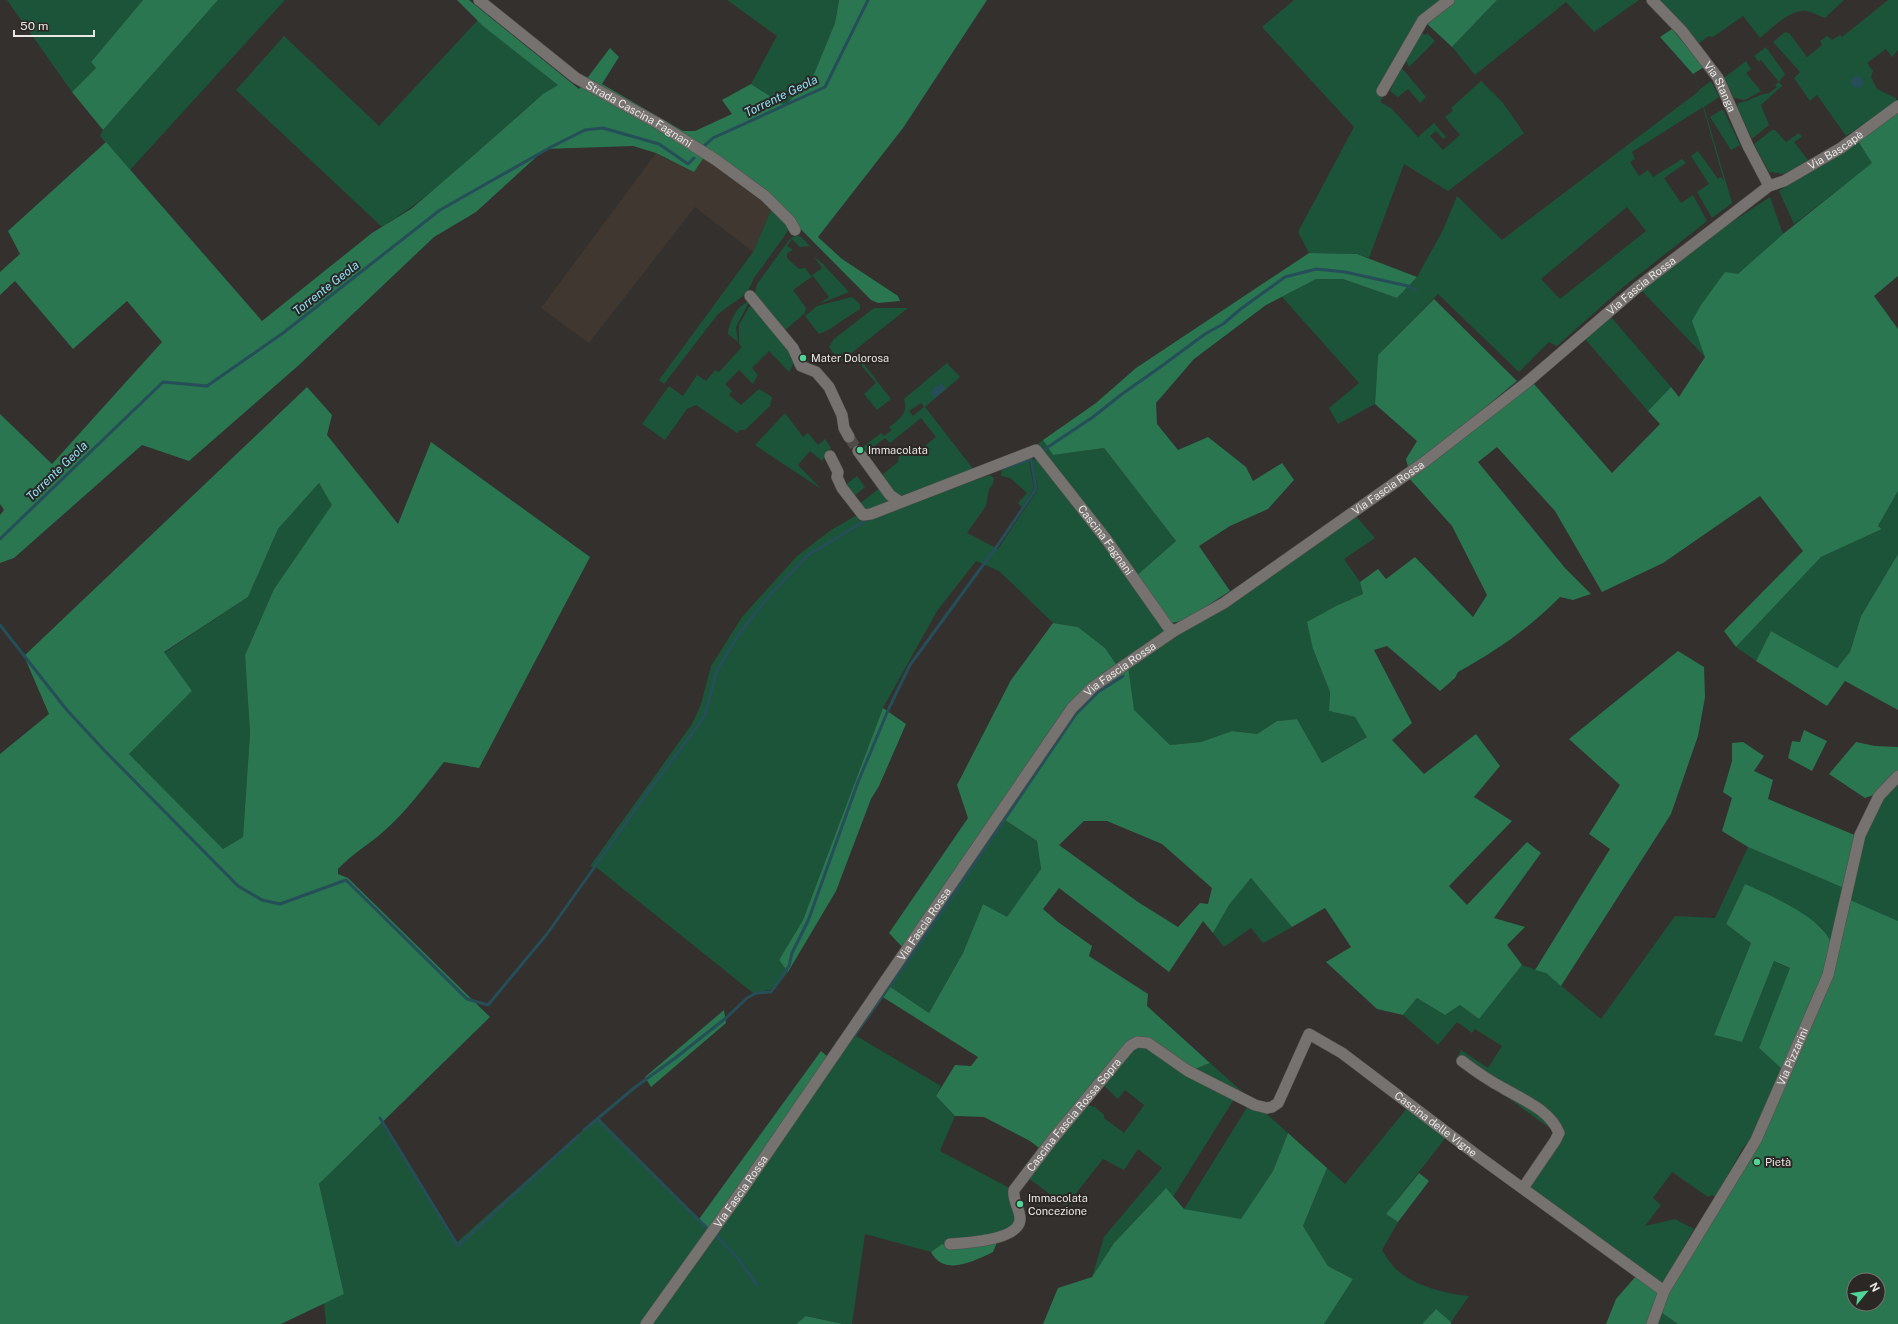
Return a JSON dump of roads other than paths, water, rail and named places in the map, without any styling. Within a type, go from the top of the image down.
[{"type":"street","name":"Strada Cascina Fagnani","points":[[479,0],[576,78],[659,124],[716,160],[765,196],[790,221],[795,230]]},
{"type":"street","points":[[1382,91],[1423,20],[1449,0]]},
{"type":"street","name":"Via Stanga","points":[[1652,0],[1682,31],[1718,78],[1748,146],[1769,186]]},
{"type":"street","name":"Via Bascapè","points":[[1769,186],[1784,181],[1841,148],[1898,106]]},
{"type":"street","name":"Via Fascia Rossa","points":[[646,1324],[742,1190],[1072,708],[1093,687],[1174,631],[1224,603],[1423,463],[1526,383],[1639,286],[1769,186]]},
{"type":"street","points":[[750,296],[792,348],[801,366],[816,372],[829,387],[842,415],[844,428],[849,437]]},
{"type":"street","name":"Cascina Fagnani","points":[[900,502],[1036,450],[1106,539],[1168,627],[1174,631]]},
{"type":"street","points":[[858,451],[890,495],[900,502]]},
{"type":"street","points":[[830,456],[838,472],[837,477],[842,488],[863,515],[871,514],[900,502]]},
{"type":"street","name":"Via Pizzarini","points":[[1652,1324],[1664,1291],[1756,1140],[1828,975],[1860,835],[1879,796],[1898,776]]},
{"type":"street","name":"Cascina delle Vigne","points":[[1231,1092],[1261,1107],[1272,1107],[1278,1103],[1309,1034],[1342,1053],[1664,1291]]},
{"type":"street","name":"Cascina Fascia Rossa Sopra","points":[[950,1244],[998,1237],[1010,1234],[1017,1228],[1020,1220],[1013,1196],[1014,1190],[1123,1053],[1137,1042],[1148,1043],[1188,1071],[1212,1085],[1231,1092]]},
{"type":"street","points":[[1462,1060],[1478,1074],[1539,1109],[1556,1126],[1559,1133],[1555,1141],[1523,1188]]},
{"type":"water","points":[[1855,76],[1859,76],[1863,82],[1859,88],[1855,88],[1851,84],[1851,80]]},
{"type":"water","points":[[941,383],[946,389],[935,398],[930,392]]},
{"type":"waterway","name":"Torrente Geola","points":[[704,146],[713,138],[825,87],[868,0]]},
{"type":"waterway","name":"Torrente Geola","points":[[0,539],[163,382],[207,386],[283,333],[440,210],[551,147],[585,130],[603,128],[659,144],[688,164],[694,158]]},
{"type":"waterway","points":[[1042,451],[1093,417],[1122,394],[1205,334],[1223,324],[1242,308],[1285,277],[1316,269],[1345,272],[1408,286],[1416,290]]},
{"type":"waterway","points":[[584,1130],[634,1088],[726,1018],[747,998],[756,993],[771,992],[789,966],[792,953],[808,921],[858,782],[889,708],[910,665],[997,546],[1036,489],[1031,459],[1001,469]]},
{"type":"waterway","points":[[0,625],[66,709],[102,748],[238,886],[262,900],[280,904],[346,880],[467,999],[488,1005],[547,934],[645,796],[697,727],[705,715],[717,670],[741,631],[770,595],[808,555],[868,519]]},
{"type":"waterway","points":[[855,1035],[937,919],[1076,714],[1098,692],[1123,676]]},
{"type":"waterway","points":[[380,1118],[458,1246],[579,1135]]},
{"type":"waterway","points":[[597,1119],[708,1229]]},
{"type":"waterway","points":[[718,1232],[716,1235],[739,1260],[757,1285]]},
{"type":"tunnel","points":[[849,437],[858,451]]},
{"type":"place","name":"Mater Dolorosa","points":[[803,358]]},
{"type":"place","name":"Immacolata","points":[[860,450]]},
{"type":"place","name":"Pietà","points":[[1757,1162]]},
{"type":"place","name":"Immacolata Concezione","points":[[1020,1204]]}]
